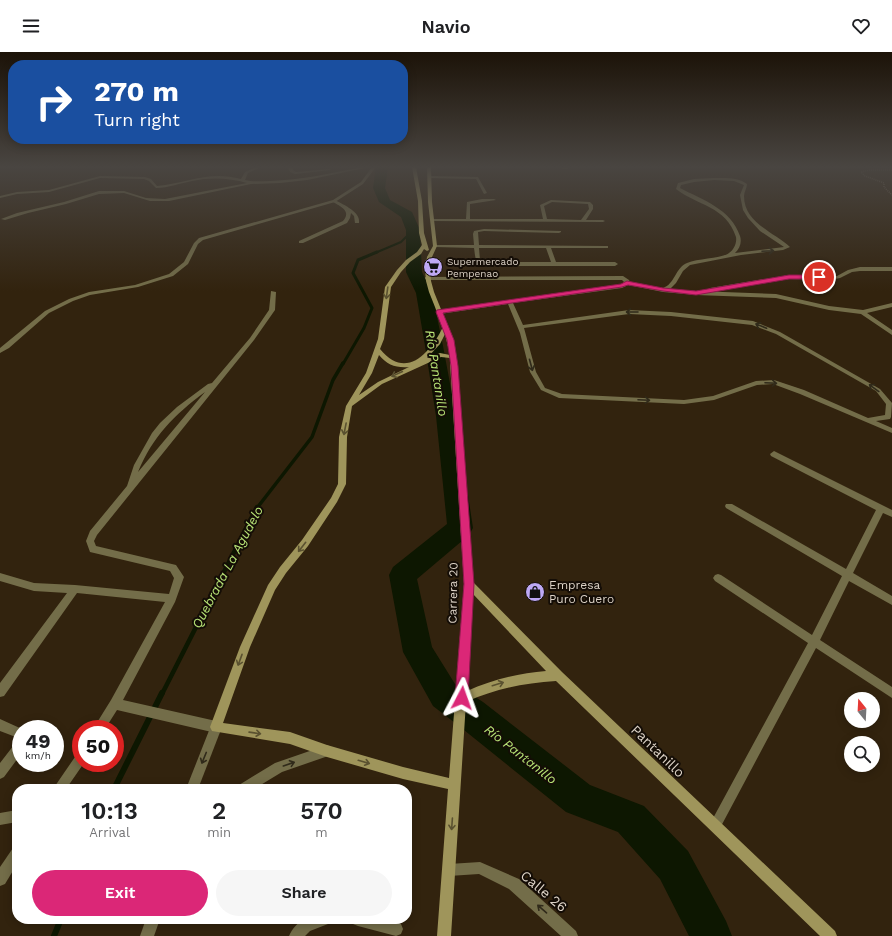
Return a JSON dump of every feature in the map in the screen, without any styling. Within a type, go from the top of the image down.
[{"type":"main road","points":[[420,208],[420,220],[424,246],[430,254]]},
{"type":"main road","points":[[431,208],[435,246]]},
{"type":"main road","points":[[424,246],[419,254],[408,261],[392,279],[388,287],[381,339],[378,350],[369,373],[349,406],[343,437],[342,484],[334,500],[305,543],[283,570],[272,588],[245,648],[216,727],[290,738],[327,751],[402,773],[455,785]]},
{"type":"main road","name":"Carrera 20","points":[[435,246],[430,254],[428,278],[450,340],[453,357],[469,584],[444,936]]},
{"type":"main road","points":[[349,406],[380,383],[433,352],[441,339],[445,328]]},
{"type":"main road","points":[[378,350],[391,362],[398,364],[408,364],[433,352]]},
{"type":"main road","points":[[433,352],[440,355],[453,357]]},
{"type":"main road","name":"Pantanillo","points":[[469,584],[558,676],[830,936]]},
{"type":"main road","points":[[461,701],[484,688],[508,681],[533,677],[558,676]]},
{"type":"street","points":[[3,219],[38,208]]},
{"type":"street","points":[[0,351],[7,347],[47,312],[64,303],[89,294],[154,281],[171,275],[186,263],[196,243],[201,239],[309,208]]},
{"type":"street","points":[[345,208],[354,212],[357,222]]},
{"type":"street","points":[[468,208],[468,219]]},
{"type":"street","points":[[543,208],[546,219]]},
{"type":"street","points":[[583,220],[591,208]]},
{"type":"street","points":[[715,208],[736,228],[740,241],[736,249],[729,256]]},
{"type":"street","points":[[663,290],[667,289],[674,283],[682,268],[689,264],[749,252],[783,249],[788,247],[762,230],[750,218],[746,208]]},
{"type":"street","points":[[301,242],[345,222],[350,215],[348,210]]},
{"type":"street","points":[[432,220],[546,219],[603,221]]},
{"type":"street","points":[[559,232],[476,231],[478,260],[481,263],[615,264]]},
{"type":"street","points":[[435,246],[606,247]]},
{"type":"street","points":[[548,247],[554,264]]},
{"type":"street","points":[[696,293],[789,277],[830,278],[838,277],[850,271],[860,269],[892,269]]},
{"type":"street","points":[[428,278],[623,278],[627,281],[627,283]]},
{"type":"street","points":[[440,312],[622,286],[627,283],[663,290],[696,293],[776,296],[829,308],[862,312],[892,306]]},
{"type":"street","points":[[105,720],[116,704],[172,599],[179,577],[173,568],[93,549],[90,541],[93,533],[252,339],[272,310],[273,292]]},
{"type":"street","points":[[510,302],[520,328],[533,372],[543,389],[561,396],[684,402],[714,398],[756,383],[774,382],[870,420],[892,431]]},
{"type":"street","points":[[520,328],[629,312],[671,314],[753,323],[778,333],[878,390],[889,404],[888,417],[870,420]]},
{"type":"street","points":[[862,312],[892,333]]},
{"type":"street","points":[[131,487],[132,476],[150,440],[162,424],[179,408],[219,380]]},
{"type":"street","points":[[774,454],[892,514]]},
{"type":"street","points":[[729,506],[892,601]]},
{"type":"street","points":[[715,826],[814,641],[881,508]]},
{"type":"street","points":[[0,577],[34,587],[76,589],[172,599]]},
{"type":"street","points":[[718,578],[892,693]]},
{"type":"street","points":[[0,692],[76,589]]},
{"type":"street","points":[[116,704],[216,727],[194,784]]},
{"type":"street","points":[[0,725],[12,730]]},
{"type":"street","points":[[251,784],[279,767],[327,751]]},
{"type":"street","points":[[0,773],[12,757]]},
{"type":"street","points":[[63,784],[72,771]]},
{"type":"street","points":[[0,819],[12,817]]},
{"type":"street","points":[[0,879],[12,860]]},
{"type":"street","name":"Calle 26","points":[[449,870],[480,868],[514,884],[570,936]]},
{"type":"street","points":[[147,936],[151,924]]},
{"type":"street","points":[[296,936],[305,926],[310,924]]},
{"type":"street","points":[[377,924],[396,929]]},
{"type":"waterway","name":"Río Pantanillo","points":[[396,208],[407,215],[413,230],[414,272],[424,293],[434,346],[446,416],[460,528],[403,575],[418,652],[444,695],[471,714],[579,799],[631,819],[674,865],[711,936]]},
{"type":"waterway","name":"Quebrada La Agudelo","points":[[375,253],[401,242],[413,230]]},
{"type":"waterway","name":"Quebrada La Agudelo","points":[[343,364],[364,328],[372,308],[353,273],[358,260],[377,252]]},
{"type":"waterway","name":"Quebrada La Agudelo","points":[[257,508],[312,437],[333,380],[343,363]]},
{"type":"waterway","name":"Quebrada La Agudelo","points":[[162,694],[257,507]]},
{"type":"waterway","name":"Quebrada La Agudelo","points":[[116,784],[162,693]]},
{"type":"waterway","name":"Quebrada La Agudelo","points":[[54,936],[59,924]]},
{"type":"place","name":"Supermercado Pempenao","points":[[433,267]]},
{"type":"place","name":"Empresa Puro Cuero","points":[[535,592]]},
{"type":"route","points":[[462,698],[469,584],[454,366],[450,340],[440,312],[622,286],[627,283],[663,290],[696,293],[789,277],[819,277]]}]
